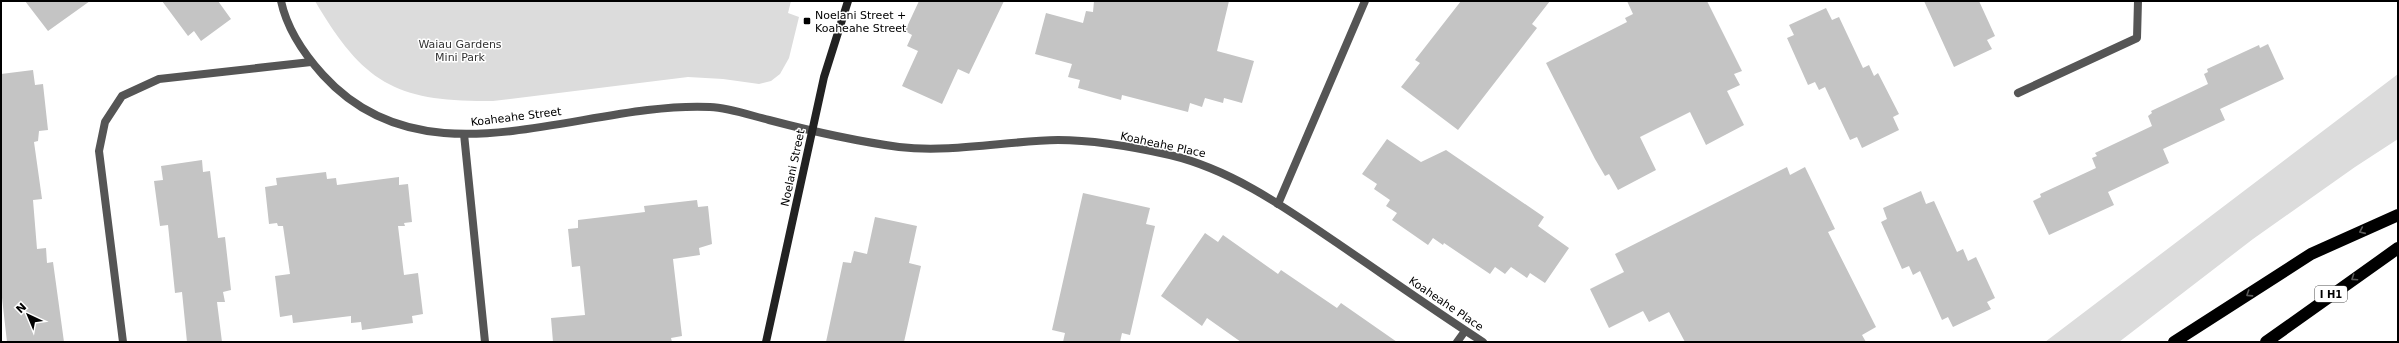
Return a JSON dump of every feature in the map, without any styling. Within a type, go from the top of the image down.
[{"type":"highway","points":[[2174,342],[2311,254],[2398,215]]},
{"type":"highway","name":"I H1","points":[[2266,342],[2398,248]]},
{"type":"street","name":"Koaheahe Street","points":[[281,1],[295,36],[311,62],[347,99],[392,124],[417,130],[464,134],[493,132],[660,110],[709,107],[729,109],[812,130]]},
{"type":"street","name":"Noelani Street","points":[[766,342],[824,77],[848,1]]},
{"type":"street","points":[[1278,204],[1365,1]]},
{"type":"street","points":[[2018,93],[2137,38],[2138,1]]},
{"type":"street","points":[[123,342],[99,152],[105,122],[122,96],[159,79],[311,62]]},
{"type":"street","name":"Koaheahe Place","points":[[812,130],[894,146],[925,149],[1060,140],[1131,147],[1208,166],[1278,204],[1483,342]]},
{"type":"street","points":[[464,134],[485,342]]},
{"type":"street","points":[[1457,342],[1465,330]]},
{"type":"green space","name":"Waiau Gardens Mini Park","points":[[315,1],[791,1],[788,13],[799,17],[789,58],[780,74],[771,81],[759,84],[723,79],[688,77],[493,101],[460,100],[432,98],[408,92],[387,83],[368,70],[350,52]]},
{"type":"green space","points":[[2398,74],[2398,139],[2355,167],[2253,239],[2119,342],[2045,342]]},
{"type":"building","points":[[25,1],[90,1],[48,31]]},
{"type":"building","points":[[162,1],[218,1],[231,19],[201,41],[194,31],[188,36]]},
{"type":"building","points":[[919,1],[1004,1],[969,74],[958,69],[942,104],[902,86],[918,51],[907,46],[912,35],[905,31]]},
{"type":"building","points":[[1094,1],[1229,1],[1217,51],[1254,61],[1242,103],[1224,98],[1223,103],[1205,98],[1202,107],[1190,103],[1188,112],[1122,95],[1121,100],[1078,88],[1080,80],[1068,77],[1072,64],[1035,54],[1046,13],[1083,23],[1086,11],[1093,12]]},
{"type":"building","points":[[1461,1],[1550,1],[1532,24],[1537,28],[1458,130],[1401,87],[1420,63],[1415,60]]},
{"type":"building","points":[[1627,1],[1707,1],[1742,71],[1734,74],[1740,85],[1727,91],[1744,125],[1706,145],[1690,112],[1640,137],[1656,170],[1618,190],[1609,174],[1605,176],[1595,159],[1546,63],[1627,22],[1625,18],[1633,14]]},
{"type":"building","points":[[1924,1],[1979,1],[1995,36],[1987,40],[1992,49],[1954,67]]},
{"type":"building","points":[[1826,8],[1832,20],[1839,17],[1863,68],[1869,65],[1874,76],[1878,73],[1899,114],[1893,117],[1899,130],[1862,148],[1857,137],[1850,140],[1825,87],[1819,90],[1815,82],[1808,85],[1787,38],[1794,35],[1789,25]]},
{"type":"building","points":[[2268,44],[2284,79],[2220,109],[2225,120],[2163,149],[2169,163],[2108,192],[2114,205],[2049,235],[2033,201],[2041,197],[2040,194],[2096,168],[2092,158],[2097,156],[2095,153],[2152,126],[2148,116],[2152,113],[2151,111],[2208,84],[2204,74],[2208,72],[2207,69],[2259,45],[2260,48]]},
{"type":"building","points":[[33,70],[35,85],[43,84],[48,130],[39,131],[38,141],[34,142],[42,199],[33,200],[37,249],[46,248],[47,263],[53,262],[64,342],[7,342],[1,289],[1,74]]},
{"type":"building","points":[[1387,139],[1421,162],[1446,150],[1544,217],[1538,226],[1569,248],[1545,283],[1530,273],[1527,278],[1511,267],[1505,274],[1495,267],[1490,274],[1444,243],[1443,245],[1433,238],[1428,245],[1392,220],[1397,213],[1386,206],[1390,200],[1374,189],[1377,184],[1362,174]]},
{"type":"building","points":[[202,160],[203,172],[210,171],[218,238],[225,237],[231,290],[223,292],[225,302],[217,302],[222,342],[187,342],[182,292],[175,293],[168,225],[160,226],[154,181],[163,180],[161,166]]},
{"type":"building","points":[[1787,167],[1790,175],[1805,167],[1835,229],[1828,232],[1876,327],[1862,335],[1866,342],[1685,342],[1669,312],[1649,322],[1643,311],[1609,328],[1590,289],[1624,272],[1615,254]]},
{"type":"building","points":[[326,172],[327,179],[336,178],[337,185],[399,177],[399,185],[408,184],[412,222],[404,223],[405,226],[398,226],[404,275],[418,273],[423,314],[412,316],[413,323],[362,330],[361,322],[351,323],[351,316],[293,323],[292,315],[280,317],[275,276],[290,274],[283,226],[278,226],[277,223],[269,224],[265,187],[277,185],[276,178]]},
{"type":"building","points":[[1921,191],[1926,204],[1934,201],[1957,252],[1963,249],[1968,261],[1976,257],[1995,298],[1987,302],[1991,309],[1953,327],[1948,317],[1942,320],[1920,271],[1913,275],[1909,266],[1902,269],[1881,222],[1887,219],[1883,208]]},
{"type":"building","points":[[1083,193],[1150,208],[1146,224],[1155,226],[1130,335],[1122,333],[1120,342],[1063,342],[1065,333],[1052,330]]},
{"type":"building","points":[[697,200],[698,207],[708,206],[712,244],[699,248],[700,255],[673,259],[682,336],[671,338],[672,342],[553,342],[551,318],[585,315],[580,266],[572,267],[568,229],[578,228],[578,220],[645,212],[644,206]]},
{"type":"building","points":[[875,217],[917,226],[909,263],[921,266],[904,342],[826,342],[843,262],[851,263],[854,251],[867,254]]},
{"type":"building","points":[[1205,233],[1218,242],[1223,235],[1278,274],[1281,270],[1337,308],[1341,303],[1397,342],[1241,342],[1207,318],[1202,326],[1161,296]]},
{"type":"place","name":"Noelani Street + Koaheahe Street","points":[[807,21]]}]
